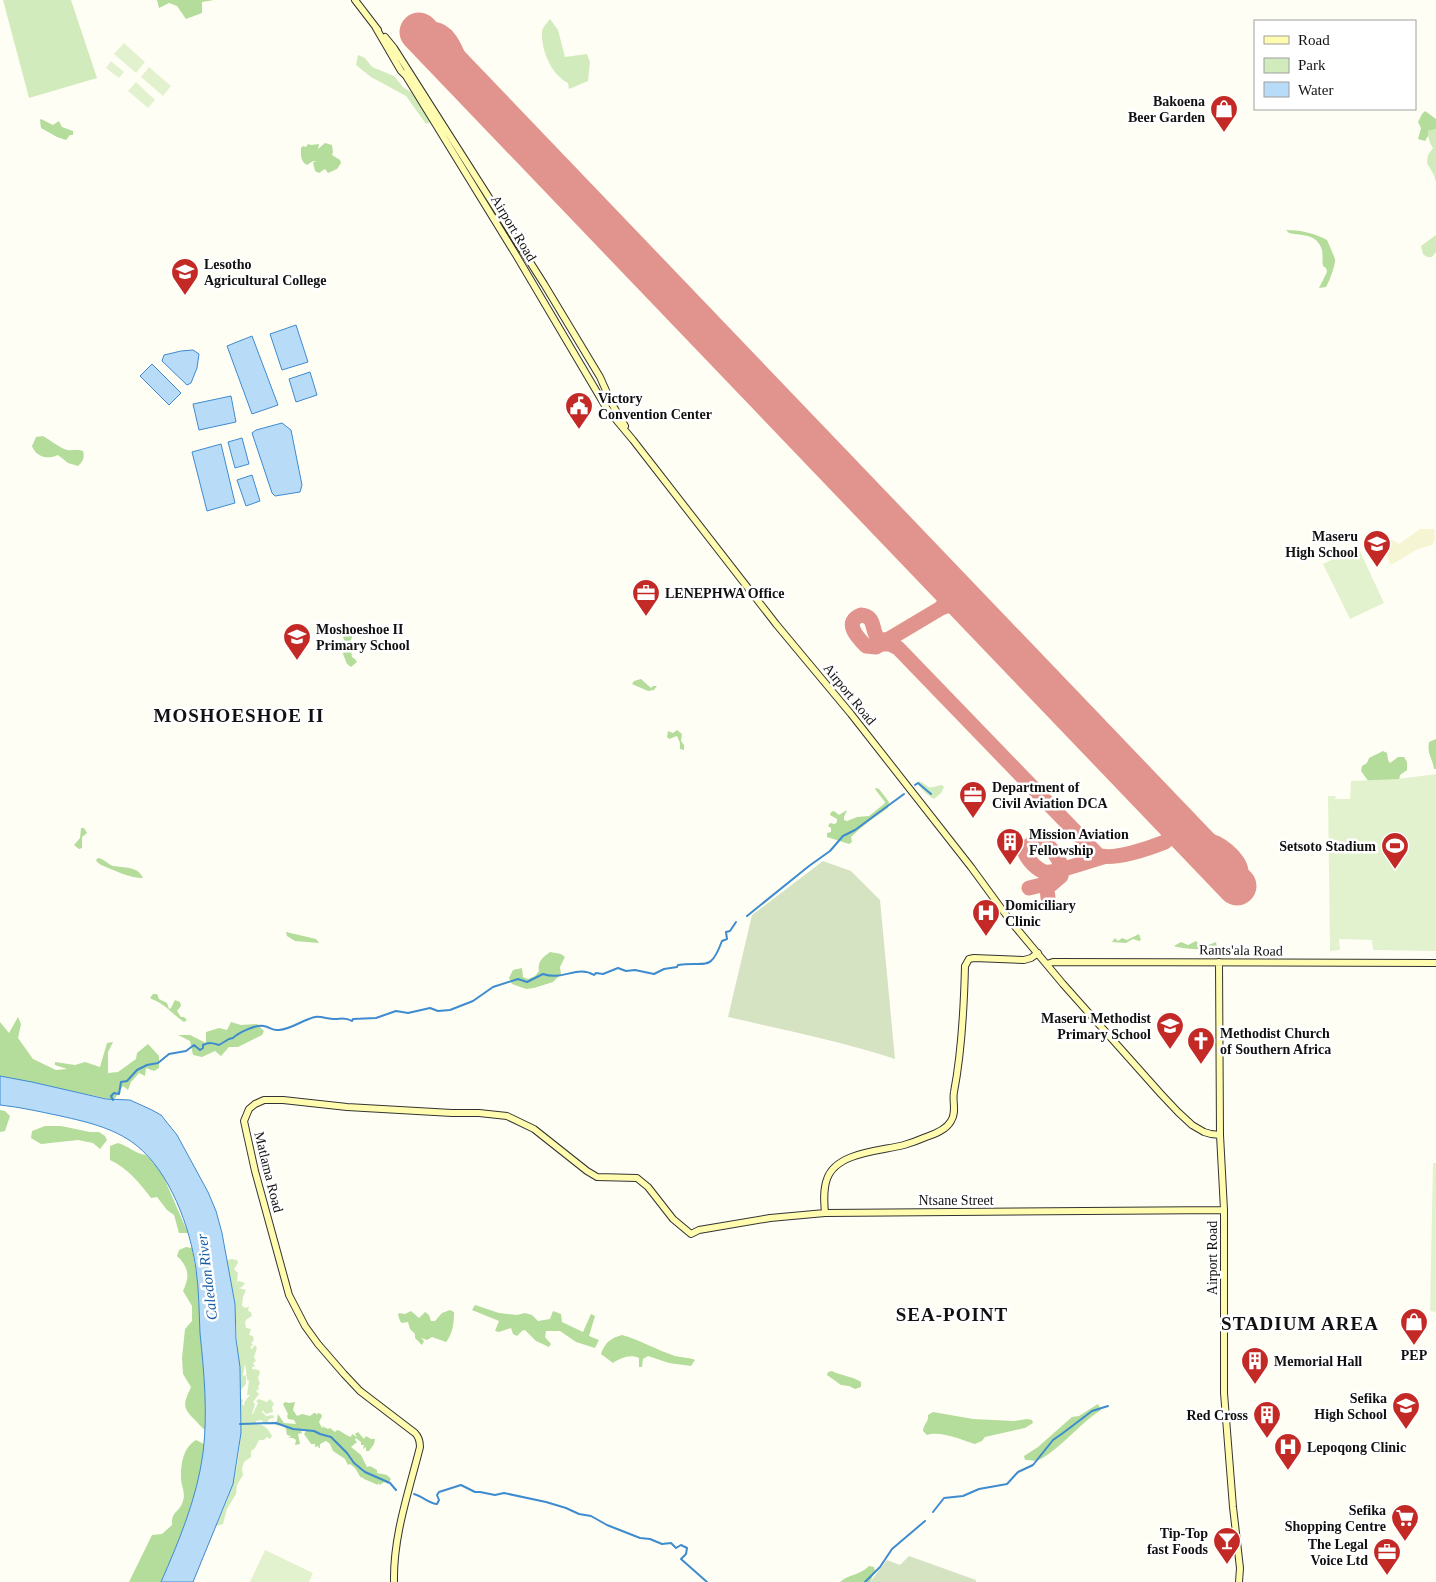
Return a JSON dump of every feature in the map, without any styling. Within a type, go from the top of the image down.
[{"type":"street","name":"Airport Road","points":[[355,0],[394,48],[544,284],[600,377],[612,404],[633,440]]},
{"type":"street","name":"Airport Road","points":[[376,28],[516,255],[607,409],[772,619],[851,714],[971,867],[1012,923],[1080,1004],[1178,1112],[1192,1125],[1204,1132],[1220,1135]]},
{"type":"street","points":[[825,1213],[824,1200],[827,1178],[833,1168],[843,1160],[904,1145],[930,1136],[942,1130],[950,1123],[954,1112],[954,1094],[964,1023],[965,966],[969,959],[1024,960],[1038,953]]},
{"type":"street","name":"Rants'ala Road","points":[[1047,964],[1052,962],[1436,963]]},
{"type":"street","name":"Airport Road","points":[[1219,962],[1220,1135],[1224,1210],[1224,1394],[1232,1508],[1240,1568],[1239,1582]]},
{"type":"street","name":"Matlama Road","points":[[394,1582],[396,1548],[420,1447],[418,1436],[360,1391],[344,1374],[313,1338],[289,1295],[244,1122],[249,1109],[264,1100],[283,1100],[348,1107],[507,1116],[534,1129],[597,1177],[637,1178],[648,1187],[672,1219],[690,1234]]},
{"type":"street","name":"Ntsane Street","points":[[690,1234],[699,1230],[770,1218],[825,1213],[1224,1210]]},
{"type":"green space","points":[[3,0],[71,0],[97,78],[29,98]]},
{"type":"green space","points":[[157,0],[214,0],[202,2],[202,13],[186,19],[177,6],[169,3],[159,8]]},
{"type":"green space","points":[[550,19],[558,30],[565,57],[587,54],[590,62],[588,81],[569,89],[568,83],[552,68],[543,47],[542,39],[543,29]]},
{"type":"green space","points":[[124,43],[145,62],[136,73],[114,54]]},
{"type":"green space","points":[[358,55],[365,58],[372,67],[394,76],[403,87],[412,93],[431,122],[426,124],[406,96],[371,77],[356,65]]},
{"type":"green space","points":[[111,61],[124,72],[119,78],[106,68]]},
{"type":"green space","points":[[149,67],[171,86],[163,96],[141,77]]},
{"type":"green space","points":[[136,82],[155,100],[148,108],[128,91]]},
{"type":"green space","points":[[1425,111],[1436,119],[1436,129],[1428,131],[1425,141],[1418,139],[1421,128],[1418,122]]},
{"type":"green space","points":[[41,119],[53,125],[59,121],[62,127],[73,131],[73,135],[70,135],[66,140],[57,137],[41,128]]},
{"type":"green space","points":[[1436,129],[1436,183],[1427,163],[1428,155],[1433,148],[1427,131]]},
{"type":"green space","points":[[325,143],[332,145],[332,155],[340,160],[341,163],[337,169],[328,173],[325,169],[319,173],[315,171],[313,162],[317,161],[313,161],[307,165],[303,162],[301,148],[303,146],[306,147],[308,144],[319,144],[318,149]]},
{"type":"green space","points":[[1286,230],[1307,232],[1327,240],[1335,261],[1326,287],[1319,288],[1327,272],[1323,266],[1320,245],[1313,238],[1289,233]]},
{"type":"green space","points":[[1436,235],[1436,252],[1432,257],[1427,257],[1423,254],[1421,246]]},
{"type":"green space","points":[[43,436],[64,449],[83,451],[82,461],[78,466],[68,463],[58,455],[43,457],[39,455],[32,446],[36,437]]},
{"type":"green space","points":[[1420,529],[1434,529],[1435,539],[1432,545],[1418,549],[1391,565],[1383,548],[1385,541],[1393,540],[1399,544]]},
{"type":"green space","points":[[1358,547],[1384,603],[1350,619],[1323,564]]},
{"type":"green space","points":[[347,629],[353,633],[349,648],[352,657],[357,662],[351,667],[347,664],[343,654],[346,645],[342,634],[343,630]]},
{"type":"green space","points":[[641,679],[651,688],[657,686],[654,690],[648,691],[632,684],[634,681]]},
{"type":"green space","points":[[677,730],[682,734],[681,741],[684,745],[684,750],[680,749],[677,736],[669,739],[667,737],[668,731],[673,733]]},
{"type":"green space","points":[[1436,739],[1436,769],[1434,769],[1429,753],[1429,742]]},
{"type":"green space","points":[[1383,751],[1387,753],[1390,763],[1398,757],[1404,757],[1407,762],[1407,770],[1400,775],[1399,781],[1369,782],[1361,771],[1362,766],[1367,763],[1369,758]]},
{"type":"green space","points":[[1436,774],[1436,951],[1373,950],[1372,940],[1339,939],[1340,950],[1330,951],[1328,796],[1336,796],[1335,799],[1350,799],[1351,781],[1398,779]]},
{"type":"green space","points":[[919,781],[929,787],[942,785],[944,787],[941,793],[934,799],[920,788],[917,783]]},
{"type":"green space","points":[[876,788],[879,789],[889,802],[888,808],[855,833],[851,837],[852,842],[849,844],[827,837],[827,833],[831,832],[831,828],[828,826],[830,823],[835,824],[837,822],[837,819],[830,815],[831,812],[834,811],[839,815],[847,810],[844,820],[847,821],[857,817],[869,816],[884,804],[885,802]]},
{"type":"green space","points":[[81,828],[84,828],[87,833],[82,837],[82,848],[79,849],[74,845],[80,838]]},
{"type":"green space","points":[[98,858],[113,866],[134,869],[143,878],[127,875],[101,865],[96,860]]},
{"type":"green space","points":[[823,861],[851,871],[880,900],[895,1059],[833,1041],[728,1017],[752,915]]},
{"type":"green space","points":[[286,932],[316,939],[319,943],[295,941],[287,936]]},
{"type":"green space","points":[[1139,934],[1141,940],[1139,941],[1133,939],[1126,943],[1112,942],[1115,938],[1118,941],[1122,938],[1127,940]]},
{"type":"green space","points":[[1196,941],[1200,946],[1216,942],[1217,947],[1196,949],[1174,946],[1181,942],[1188,945]]},
{"type":"green space","points":[[550,952],[561,954],[565,957],[560,967],[561,974],[553,982],[526,989],[512,984],[509,978],[513,970],[522,968],[523,977],[528,979],[535,976],[539,971],[541,960]]},
{"type":"green space","points":[[153,994],[157,994],[159,999],[167,1003],[169,1009],[175,1000],[180,1002],[181,1006],[177,1011],[181,1017],[187,1020],[184,1022],[157,1001],[150,998]]},
{"type":"green space","points":[[18,1017],[21,1024],[18,1038],[33,1059],[56,1070],[67,1069],[55,1065],[55,1062],[75,1065],[85,1062],[100,1067],[107,1043],[113,1042],[108,1052],[108,1073],[118,1072],[136,1059],[137,1053],[148,1044],[159,1056],[159,1068],[154,1071],[146,1068],[145,1076],[139,1073],[131,1082],[128,1090],[123,1086],[114,1100],[0,1076],[0,1022],[9,1033]]},
{"type":"green space","points":[[231,1022],[241,1025],[257,1024],[264,1031],[262,1035],[238,1047],[229,1047],[221,1056],[215,1051],[202,1057],[193,1055],[190,1041],[178,1035],[190,1035],[206,1043],[206,1032],[219,1028],[227,1030]]},
{"type":"green space","points":[[0,1110],[5,1111],[10,1116],[5,1131],[0,1132]]},
{"type":"green space","points":[[45,1126],[61,1126],[99,1132],[107,1140],[100,1149],[93,1143],[78,1140],[41,1144],[31,1138],[32,1131]]},
{"type":"green space","points":[[118,1143],[146,1155],[161,1171],[188,1233],[179,1233],[174,1215],[167,1210],[157,1197],[151,1198],[132,1176],[110,1160],[110,1146]]},
{"type":"green space","points":[[1433,1163],[1436,1163],[1436,1312],[1430,1311]]},
{"type":"green space","points":[[186,1247],[192,1248],[198,1284],[205,1383],[205,1430],[189,1414],[185,1403],[191,1387],[183,1374],[182,1358],[185,1329],[192,1321],[192,1306],[183,1291],[187,1281],[186,1268],[177,1256],[179,1250]]},
{"type":"green space","points":[[227,1260],[237,1260],[238,1263],[234,1269],[238,1273],[237,1282],[245,1283],[239,1288],[246,1290],[242,1306],[246,1308],[249,1306],[248,1311],[251,1312],[252,1316],[245,1322],[246,1328],[251,1329],[249,1335],[253,1336],[254,1340],[251,1343],[253,1345],[250,1347],[252,1349],[255,1345],[257,1348],[254,1357],[256,1361],[253,1363],[255,1367],[252,1367],[252,1369],[259,1370],[258,1378],[260,1384],[258,1386],[259,1389],[256,1391],[259,1394],[253,1402],[255,1404],[252,1414],[258,1403],[256,1401],[259,1399],[267,1402],[270,1399],[274,1404],[272,1407],[273,1412],[266,1414],[262,1410],[262,1412],[266,1416],[273,1415],[274,1418],[269,1419],[267,1424],[263,1424],[262,1420],[256,1421],[256,1424],[266,1428],[272,1436],[270,1439],[267,1437],[264,1440],[259,1440],[251,1451],[251,1457],[244,1462],[243,1475],[237,1485],[236,1494],[227,1509],[223,1524],[216,1526],[231,1488],[237,1462],[241,1430],[240,1398],[243,1400],[242,1404],[244,1406],[245,1401],[250,1395],[247,1395],[249,1381],[247,1380],[245,1363],[243,1376],[246,1375],[246,1384],[240,1391],[235,1304]]},
{"type":"green space","points":[[475,1305],[499,1313],[517,1315],[525,1313],[532,1315],[538,1321],[550,1319],[553,1311],[561,1314],[562,1322],[583,1332],[591,1314],[595,1316],[589,1336],[599,1340],[595,1348],[576,1342],[560,1331],[546,1331],[545,1337],[551,1344],[549,1347],[536,1341],[525,1330],[517,1336],[513,1334],[511,1328],[499,1332],[495,1331],[499,1321],[472,1310]]},
{"type":"green space","points":[[450,1310],[454,1312],[454,1320],[452,1331],[447,1341],[432,1337],[427,1340],[421,1338],[424,1341],[422,1345],[415,1338],[415,1334],[410,1329],[408,1322],[402,1323],[398,1315],[399,1313],[405,1314],[411,1311],[419,1318],[425,1312],[429,1315],[431,1321],[435,1321],[442,1313]]},
{"type":"green space","points":[[622,1335],[675,1356],[695,1360],[691,1366],[669,1363],[648,1356],[643,1359],[642,1367],[639,1367],[639,1358],[636,1357],[622,1358],[613,1363],[601,1354],[604,1346],[609,1341]]},
{"type":"green space","points":[[832,1371],[858,1380],[861,1382],[861,1387],[855,1389],[841,1385],[827,1375],[828,1372]]},
{"type":"green space","points":[[285,1402],[295,1402],[293,1410],[297,1416],[302,1414],[310,1416],[314,1413],[316,1415],[318,1413],[321,1414],[319,1422],[322,1428],[322,1426],[330,1428],[335,1432],[337,1430],[351,1437],[352,1434],[357,1437],[355,1434],[358,1432],[364,1439],[366,1436],[375,1439],[369,1451],[366,1451],[366,1447],[363,1449],[364,1445],[361,1445],[361,1442],[356,1438],[357,1442],[351,1447],[361,1455],[367,1467],[370,1466],[377,1470],[377,1473],[387,1475],[391,1479],[388,1484],[384,1482],[380,1485],[378,1483],[378,1485],[361,1478],[355,1468],[350,1464],[348,1465],[345,1459],[333,1451],[330,1444],[326,1441],[320,1444],[320,1448],[318,1446],[315,1447],[315,1444],[311,1444],[304,1434],[306,1431],[301,1431],[302,1433],[298,1434],[300,1444],[295,1445],[296,1440],[289,1438],[291,1436],[287,1435],[284,1426],[276,1425],[278,1414],[284,1423],[296,1424],[294,1420],[288,1419],[288,1414],[283,1404]]},
{"type":"green space","points":[[1098,1404],[1101,1410],[1049,1454],[1035,1461],[1025,1460],[1024,1456],[1038,1447],[1072,1417],[1079,1416]]},
{"type":"green space","points":[[933,1412],[973,1419],[1014,1421],[1027,1419],[1032,1420],[1033,1423],[1025,1428],[985,1437],[982,1441],[975,1444],[945,1435],[927,1435],[923,1429],[928,1420],[928,1415]]},
{"type":"green space","points":[[196,1440],[204,1444],[194,1497],[161,1582],[129,1582],[152,1535],[162,1534],[172,1525],[174,1514],[182,1505],[184,1495],[181,1478],[182,1461],[188,1447]]},
{"type":"green space","points":[[265,1550],[313,1573],[309,1582],[250,1582]]},
{"type":"green space","points":[[909,1556],[976,1580],[976,1582],[870,1582],[887,1560],[900,1565]]},
{"type":"green space","points":[[869,1566],[874,1567],[875,1571],[870,1582],[840,1582],[862,1572]]},
{"type":"water","points":[[296,325],[308,362],[282,370],[270,334]]},
{"type":"water","points":[[252,336],[278,405],[252,414],[227,346]]},
{"type":"water","points":[[193,350],[199,354],[197,368],[191,383],[187,385],[162,361],[164,355]]},
{"type":"water","points":[[152,364],[181,393],[169,405],[140,376]]},
{"type":"water","points":[[310,372],[317,395],[296,402],[289,379]]},
{"type":"water","points":[[231,396],[236,422],[199,430],[193,404]]},
{"type":"water","points":[[282,423],[291,430],[302,485],[300,492],[275,496],[272,493],[252,433],[256,430]]},
{"type":"water","points":[[242,438],[249,464],[235,468],[228,442]]},
{"type":"water","points":[[221,444],[235,503],[207,511],[192,452]]},
{"type":"water","points":[[252,475],[260,501],[246,506],[237,480]]},
{"type":"water","name":"Caledon River","points":[[0,1076],[106,1099],[130,1100],[161,1115],[177,1135],[208,1192],[216,1211],[235,1304],[236,1339],[240,1367],[241,1433],[233,1484],[193,1582],[161,1582],[192,1503],[203,1453],[205,1423],[205,1393],[197,1277],[189,1236],[183,1218],[159,1170],[136,1145],[108,1129],[87,1122],[0,1105]]},
{"type":"waterway","points":[[915,785],[918,783],[931,794]]},
{"type":"waterway","points":[[747,916],[830,851],[843,836],[855,830],[904,794]]},
{"type":"waterway","points":[[113,1100],[111,1096],[114,1093],[119,1094],[121,1082],[127,1081],[137,1070],[147,1065],[158,1063],[169,1054],[186,1051],[194,1045],[200,1050],[207,1043],[219,1045],[256,1026],[279,1030],[315,1017],[352,1021],[353,1019],[376,1018],[396,1011],[408,1013],[430,1008],[438,1011],[450,1010],[473,1001],[493,987],[518,979],[527,982],[543,974],[557,976],[576,972],[588,972],[594,975],[596,973],[603,974],[618,968],[626,971],[635,970],[654,974],[664,969],[677,967],[678,965],[706,964],[714,958],[722,941],[727,939],[726,932],[730,931],[736,922]]},
{"type":"waterway","points":[[933,1512],[944,1498],[963,1496],[979,1489],[1007,1484],[1018,1472],[1033,1465],[1053,1440],[1092,1411],[1108,1406]]},
{"type":"waterway","points":[[240,1424],[276,1423],[293,1429],[314,1431],[331,1437],[354,1463],[365,1472],[390,1483],[396,1490]]},
{"type":"waterway","points":[[414,1494],[437,1504],[439,1492],[461,1485],[475,1492],[495,1495],[504,1493],[566,1508],[579,1514],[591,1516],[607,1525],[640,1538],[650,1539],[662,1544],[671,1543],[676,1548],[681,1545],[687,1548],[686,1554],[681,1559],[707,1582]]},
{"type":"waterway","points":[[865,1582],[880,1567],[892,1549],[925,1521]]},
{"type":"taxiway","points":[[450,64],[422,50],[419,41],[426,31],[437,30],[448,38],[457,52],[467,78],[475,91]]},
{"type":"taxiway","points":[[941,608],[947,599],[945,581]]},
{"type":"taxiway","points":[[888,640],[876,647],[866,646],[853,630],[853,622],[861,615],[867,617],[871,620],[878,638],[889,639],[946,606],[961,605],[973,610]]},
{"type":"taxiway","points":[[881,644],[890,644],[898,648],[1098,855],[1122,855],[1165,842],[1171,833],[1169,815]]},
{"type":"taxiway","points":[[1183,829],[1222,846],[1238,862],[1241,874],[1232,883],[1221,880],[1212,860]]},
{"type":"taxiway","points":[[1054,882],[1061,876],[1063,868],[1058,859],[1047,844],[1037,841],[1032,843],[1025,853],[1033,864],[1045,872],[1056,871],[1064,869],[1103,857]]},
{"type":"taxiway","points":[[1029,888],[1054,882],[1047,888],[1048,898]]},
{"type":"runway","points":[[419,32],[1237,886]]},
{"type":"place","name":"Bakoena Beer Garden","points":[[1224,133]]},
{"type":"place","name":"Lesotho Agricultural College","points":[[185,296]]},
{"type":"place","name":"Victory Convention Center","points":[[579,430]]},
{"type":"place","name":"Maseru High School","points":[[1377,568]]},
{"type":"place","name":"LENEPHWA Office","points":[[646,617]]},
{"type":"place","name":"Moshoeshoe II Primary School","points":[[297,661]]},
{"type":"place","name":"Department of Civil Aviation DCA","points":[[973,819]]},
{"type":"place","name":"Mission Aviation Fellowship","points":[[1010,866]]},
{"type":"place","name":"Setsoto Stadium","points":[[1395,870]]},
{"type":"place","name":"Domiciliary Clinic","points":[[986,937]]},
{"type":"place","name":"Maseru Methodist Primary School","points":[[1170,1050]]},
{"type":"place","name":"Methodist Church of Southern Africa","points":[[1201,1065]]},
{"type":"place","name":"PEP","points":[[1414,1346]]},
{"type":"place","name":"Memorial Hall","points":[[1255,1385]]},
{"type":"place","name":"Sefika High School","points":[[1406,1430]]},
{"type":"place","name":"Red Cross","points":[[1267,1439]]},
{"type":"place","name":"Lepoqong Clinic","points":[[1288,1471]]},
{"type":"place","name":"Sefika Shopping Centre","points":[[1405,1542]]},
{"type":"place","name":"Tip-Top fast Foods","points":[[1227,1565]]},
{"type":"place","name":"The Legal Voice Ltd","points":[[1387,1576]]},
{"type":"district","name":"MOSHOESHOE II","points":[[239,715]]},
{"type":"district","name":"SEA-POINT","points":[[952,1314]]},
{"type":"district","name":"STADIUM AREA","points":[[1300,1323]]}]
